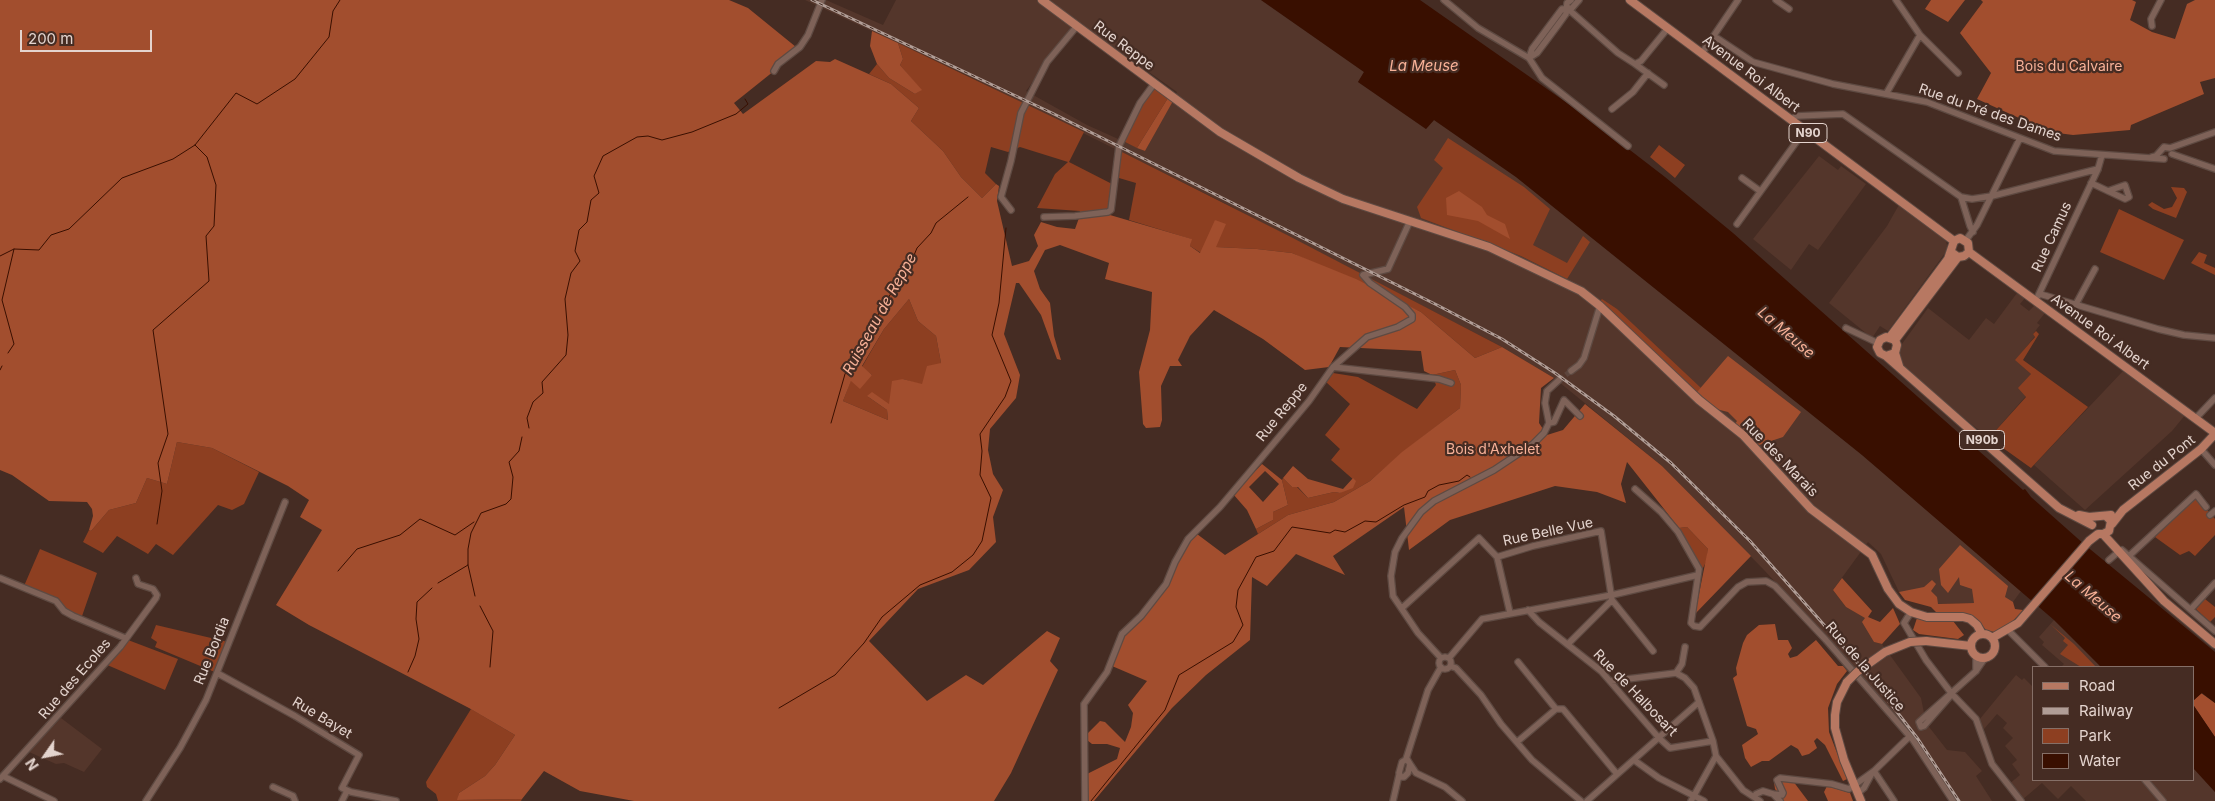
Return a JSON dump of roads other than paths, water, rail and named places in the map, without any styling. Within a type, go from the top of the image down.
[{"type":"main road","points":[[1042,0],[1077,26]]},
{"type":"main road","name":"Avenue Roi Albert","points":[[1630,0],[1954,241]]},
{"type":"main road","name":"Rue Reppe","points":[[1077,26],[1220,132],[1299,178],[1343,199],[1489,247],[1581,291],[1600,306]]},
{"type":"main road","points":[[1960,238],[1966,240],[1970,246],[1969,252],[1964,256],[1955,254],[1951,246],[1954,241],[1960,238]]},
{"type":"main road","name":"Avenue Roi Albert","points":[[1969,252],[2037,297],[2215,434]]},
{"type":"main road","points":[[1892,339],[1955,254]]},
{"type":"main road","name":"Rue des Marais","points":[[1600,306],[1699,400],[1743,435],[1811,509],[1872,555],[1894,599],[1911,612],[1927,617],[1963,617],[1977,625],[1982,634]]},
{"type":"main road","points":[[1895,353],[1886,356],[1878,350],[1878,343],[1883,338],[1892,339],[1897,345],[1895,353],[1900,368]]},
{"type":"main road","name":"N90b","points":[[1886,356],[2068,513],[2101,530],[2159,596],[2215,644]]},
{"type":"main road","name":"Rue du Pont","points":[[2101,530],[2123,510],[2201,449],[2215,434]]},
{"type":"main road","name":"Rue du Pont","points":[[2068,513],[2096,517],[2106,516],[2123,510]]},
{"type":"main road","points":[[1971,646],[1976,636],[1982,634],[1992,638],[2008,630],[2031,609],[2089,541],[2101,530],[2106,516]]},
{"type":"main road","points":[[2096,517],[2101,530]]},
{"type":"main road","points":[[1971,646],[1976,655],[1985,658],[1994,652],[1995,647],[1992,638]]},
{"type":"main road","points":[[1858,794],[1835,728],[1834,715],[1837,702],[1847,682],[1857,672],[1885,652],[1910,642],[1926,641],[1971,646]]},
{"type":"street","points":[[774,71],[778,64],[800,47],[808,35],[822,0]]},
{"type":"street","points":[[1444,0],[1478,28],[1529,58],[1542,78],[1628,146]]},
{"type":"street","points":[[1567,8],[1567,3],[1571,0]]},
{"type":"street","points":[[1529,58],[1532,49],[1562,9],[1572,8],[1579,0]]},
{"type":"street","points":[[1702,53],[1738,0]]},
{"type":"street","points":[[1776,0],[1789,8]]},
{"type":"street","points":[[1896,0],[1920,35],[1958,74]]},
{"type":"street","points":[[2152,26],[2151,19],[2161,0]]},
{"type":"street","points":[[1567,8],[1618,53],[1664,85]]},
{"type":"street","name":"Rue Reppe","points":[[1011,210],[1001,198],[1021,113],[1047,62],[1077,26]]},
{"type":"street","points":[[1635,64],[1641,61],[1668,28]]},
{"type":"street","points":[[1886,94],[1920,35]]},
{"type":"street","name":"Rue du Pré des Dames","points":[[1714,36],[1753,62],[1833,84],[1927,102],[2054,151],[2164,159]]},
{"type":"street","points":[[1612,109],[1632,92],[1648,73]]},
{"type":"street","name":"Rue Reppe","points":[[1044,217],[1108,212],[1111,210],[1119,146],[1140,103],[1154,84]]},
{"type":"street","points":[[1791,120],[1796,116],[1843,114],[1961,197],[1972,199],[1992,196],[2098,169]]},
{"type":"street","points":[[1737,224],[1804,130]]},
{"type":"street","points":[[2171,151],[2215,132]]},
{"type":"street","points":[[1966,240],[1973,232],[2020,138]]},
{"type":"street","points":[[2150,158],[2164,147],[2215,169]]},
{"type":"street","points":[[2160,152],[2160,157],[2164,159],[2171,158],[2171,151]]},
{"type":"street","name":"Rue Camus","points":[[2037,297],[2098,169],[2102,154]]},
{"type":"street","points":[[1742,178],[1760,191]]},
{"type":"street","points":[[2091,183],[2108,191]]},
{"type":"street","points":[[1961,197],[1973,232]]},
{"type":"street","name":"Rue Reppe","points":[[1085,801],[1084,704],[1108,672],[1122,634],[1153,602],[1166,584],[1175,562],[1188,539],[1220,507],[1253,468],[1309,401],[1333,367],[1367,337],[1398,327],[1412,319],[1412,315],[1405,307],[1370,283],[1363,275],[1388,269],[1410,221]]},
{"type":"street","points":[[2076,304],[2095,269]]},
{"type":"street","points":[[2037,297],[2076,304],[2184,336],[2215,338]]},
{"type":"street","points":[[1571,371],[1584,358],[1600,306]]},
{"type":"street","points":[[1846,328],[1878,343]]},
{"type":"street","points":[[1333,367],[1438,379],[1450,383]]},
{"type":"street","points":[[1559,380],[1547,390],[1545,403],[1549,423],[1544,433],[1522,453],[1494,470],[1434,501],[1420,512],[1402,538],[1395,552],[1392,584],[1393,596],[1418,634],[1441,658],[1449,658],[1482,619],[1612,597],[1698,575],[1699,570],[1678,532],[1661,512],[1635,489]]},
{"type":"street","points":[[2196,418],[2215,398]]},
{"type":"street","points":[[1549,423],[1554,422],[1564,400],[1580,416]]},
{"type":"street","points":[[2201,449],[2215,465]]},
{"type":"street","points":[[2130,555],[2196,494],[2211,511]]},
{"type":"street","name":"Rue Bordia","points":[[146,801],[195,722],[217,673],[285,502]]},
{"type":"street","name":"Rue Belle Vue","points":[[1510,613],[1497,557],[1533,546],[1601,531],[1612,597]]},
{"type":"street","points":[[1402,608],[1479,538],[1497,557]]},
{"type":"street","points":[[2109,560],[2119,551],[2130,555],[2215,631]]},
{"type":"street","name":"Rue de la Justice","points":[[1698,575],[1690,623],[1700,627],[1738,587],[1747,582],[1766,581],[1775,586],[1826,640],[1908,737],[1913,740],[1953,801]]},
{"type":"street","points":[[0,578],[56,601],[64,611],[73,616],[125,638]]},
{"type":"street","name":"Rue des Ecoles","points":[[2,778],[120,647],[157,595],[153,590],[138,584],[136,578]]},
{"type":"street","points":[[2191,609],[2215,583]]},
{"type":"street","points":[[1568,644],[1612,597]]},
{"type":"street","points":[[1612,597],[1653,651]]},
{"type":"street","name":"Rue de Halbosart","points":[[1528,610],[1539,622],[1601,670],[1659,738],[1670,748],[1713,741]]},
{"type":"street","points":[[1911,612],[1904,623],[1926,660],[1952,694],[1976,719],[1992,764],[2021,801]]},
{"type":"street","points":[[2008,630],[2044,666]]},
{"type":"street","points":[[1676,672],[1682,664],[1685,647]]},
{"type":"street","points":[[1976,655],[1976,671]]},
{"type":"street","points":[[1392,801],[1396,786],[1403,776],[1408,762],[1428,690],[1441,667],[1439,661],[1441,658]]},
{"type":"street","points":[[1449,658],[1450,666]]},
{"type":"street","points":[[1952,694],[1924,726],[1921,727],[1919,722],[1976,671],[1985,658]]},
{"type":"street","points":[[1518,662],[1556,709]]},
{"type":"street","points":[[1441,667],[1447,668],[1450,666],[1456,668],[1481,695],[1532,760],[1581,801]]},
{"type":"street","points":[[1611,681],[1676,672],[1685,678],[1694,688],[1713,741],[1716,756],[1743,790],[1760,801]]},
{"type":"street","name":"Rue Bayet","points":[[217,673],[295,716],[359,755],[342,788],[347,790]]},
{"type":"street","points":[[1587,801],[1699,702]]},
{"type":"street","points":[[1517,742],[1556,709],[1563,709],[1617,774]]},
{"type":"street","points":[[1754,797],[1763,791],[1782,795],[1784,793],[1777,780],[1780,778],[1832,784],[1858,794],[1874,771],[1908,737]]},
{"type":"street","points":[[1693,798],[1716,756]]},
{"type":"street","points":[[1634,760],[1659,778],[1693,798],[1704,801]]},
{"type":"street","points":[[1403,776],[1402,762],[1408,762]]},
{"type":"street","points":[[1408,762],[1416,773],[1445,787],[1462,801]]},
{"type":"street","points":[[1874,771],[1894,801]]},
{"type":"street","points":[[1403,776],[1416,773]]},
{"type":"street","points":[[2,778],[54,801]]},
{"type":"street","points":[[2146,781],[2163,801]]},
{"type":"street","points":[[272,787],[293,796],[295,801]]},
{"type":"street","points":[[342,801],[347,790],[396,801]]},
{"type":"street","points":[[1773,794],[1780,801]]},
{"type":"water","name":"La Meuse","points":[[1261,0],[1420,0],[1587,117],[1665,177],[1733,233],[2023,490],[2025,489],[2031,497],[2085,545],[2215,652],[2215,703],[2202,693],[2195,699],[2195,666],[2100,666],[2054,620],[1862,455],[1516,177],[1434,120],[1426,129],[1358,82],[1364,72]]},
{"type":"water","points":[[2195,707],[2215,737],[2215,792],[2195,770]]},
{"type":"waterway","points":[[0,256],[14,249],[39,250],[51,235],[69,229],[122,178],[173,159],[195,145],[236,93],[257,104],[295,79],[329,37],[333,11],[340,0]]},
{"type":"waterway","points":[[1570,6],[1575,1]]},
{"type":"waterway","points":[[529,428],[527,418],[533,402],[543,393],[542,382],[566,355],[568,335],[565,299],[571,273],[580,261],[575,251],[579,230],[587,222],[591,200],[599,193],[594,176],[603,156],[637,137],[648,136],[662,140],[692,132],[736,114],[748,104],[745,99]]},
{"type":"waterway","points":[[157,524],[162,491],[158,463],[168,434],[153,330],[209,281],[206,236],[214,226],[216,185],[207,157],[195,145]]},
{"type":"waterway","name":"Ruisseau de Reppe","points":[[831,423],[845,374],[893,290],[898,277],[910,265],[917,248],[931,233],[936,223],[968,197]]},
{"type":"waterway","points":[[779,708],[835,675],[864,643],[882,617],[920,585],[952,572],[973,555],[982,541],[991,498],[980,475],[982,451],[980,434],[1005,397],[1011,381],[992,335],[999,303],[1006,228]]},
{"type":"waterway","points":[[8,353],[14,344],[2,300],[14,249]]},
{"type":"waterway","points":[[0,370],[2,366]]},
{"type":"waterway","points":[[438,583],[468,565],[471,533],[481,513],[506,504],[511,499],[513,477],[509,462],[519,451],[522,437]]},
{"type":"waterway","points":[[1091,801],[1165,710],[1179,675],[1233,642],[1243,625],[1236,607],[1238,590],[1256,557],[1274,551],[1292,527],[1330,533],[1335,530],[1345,532],[1365,521],[1376,522],[1404,505],[1425,497],[1428,491],[1439,485],[1459,481],[1467,475],[1470,477]]},
{"type":"waterway","points":[[338,571],[357,549],[400,535],[420,519],[455,535],[474,522]]},
{"type":"waterway","points":[[468,565],[475,596]]},
{"type":"waterway","points":[[408,672],[415,656],[419,639],[416,619],[417,602],[432,588]]},
{"type":"waterway","points":[[480,606],[493,631],[490,667]]},
{"type":"tunnel","points":[[1559,380],[1571,371]]},
{"type":"railway","points":[[812,0],[1052,113],[1437,305],[1502,339],[1555,373],[1614,416],[1671,463],[1750,541],[1870,677],[1918,739],[1959,801]]},
{"type":"park label","name":"Bois du Calvaire","points":[[2069,67]]},
{"type":"park label","name":"Bois d'Axhelet","points":[[1493,450]]}]
